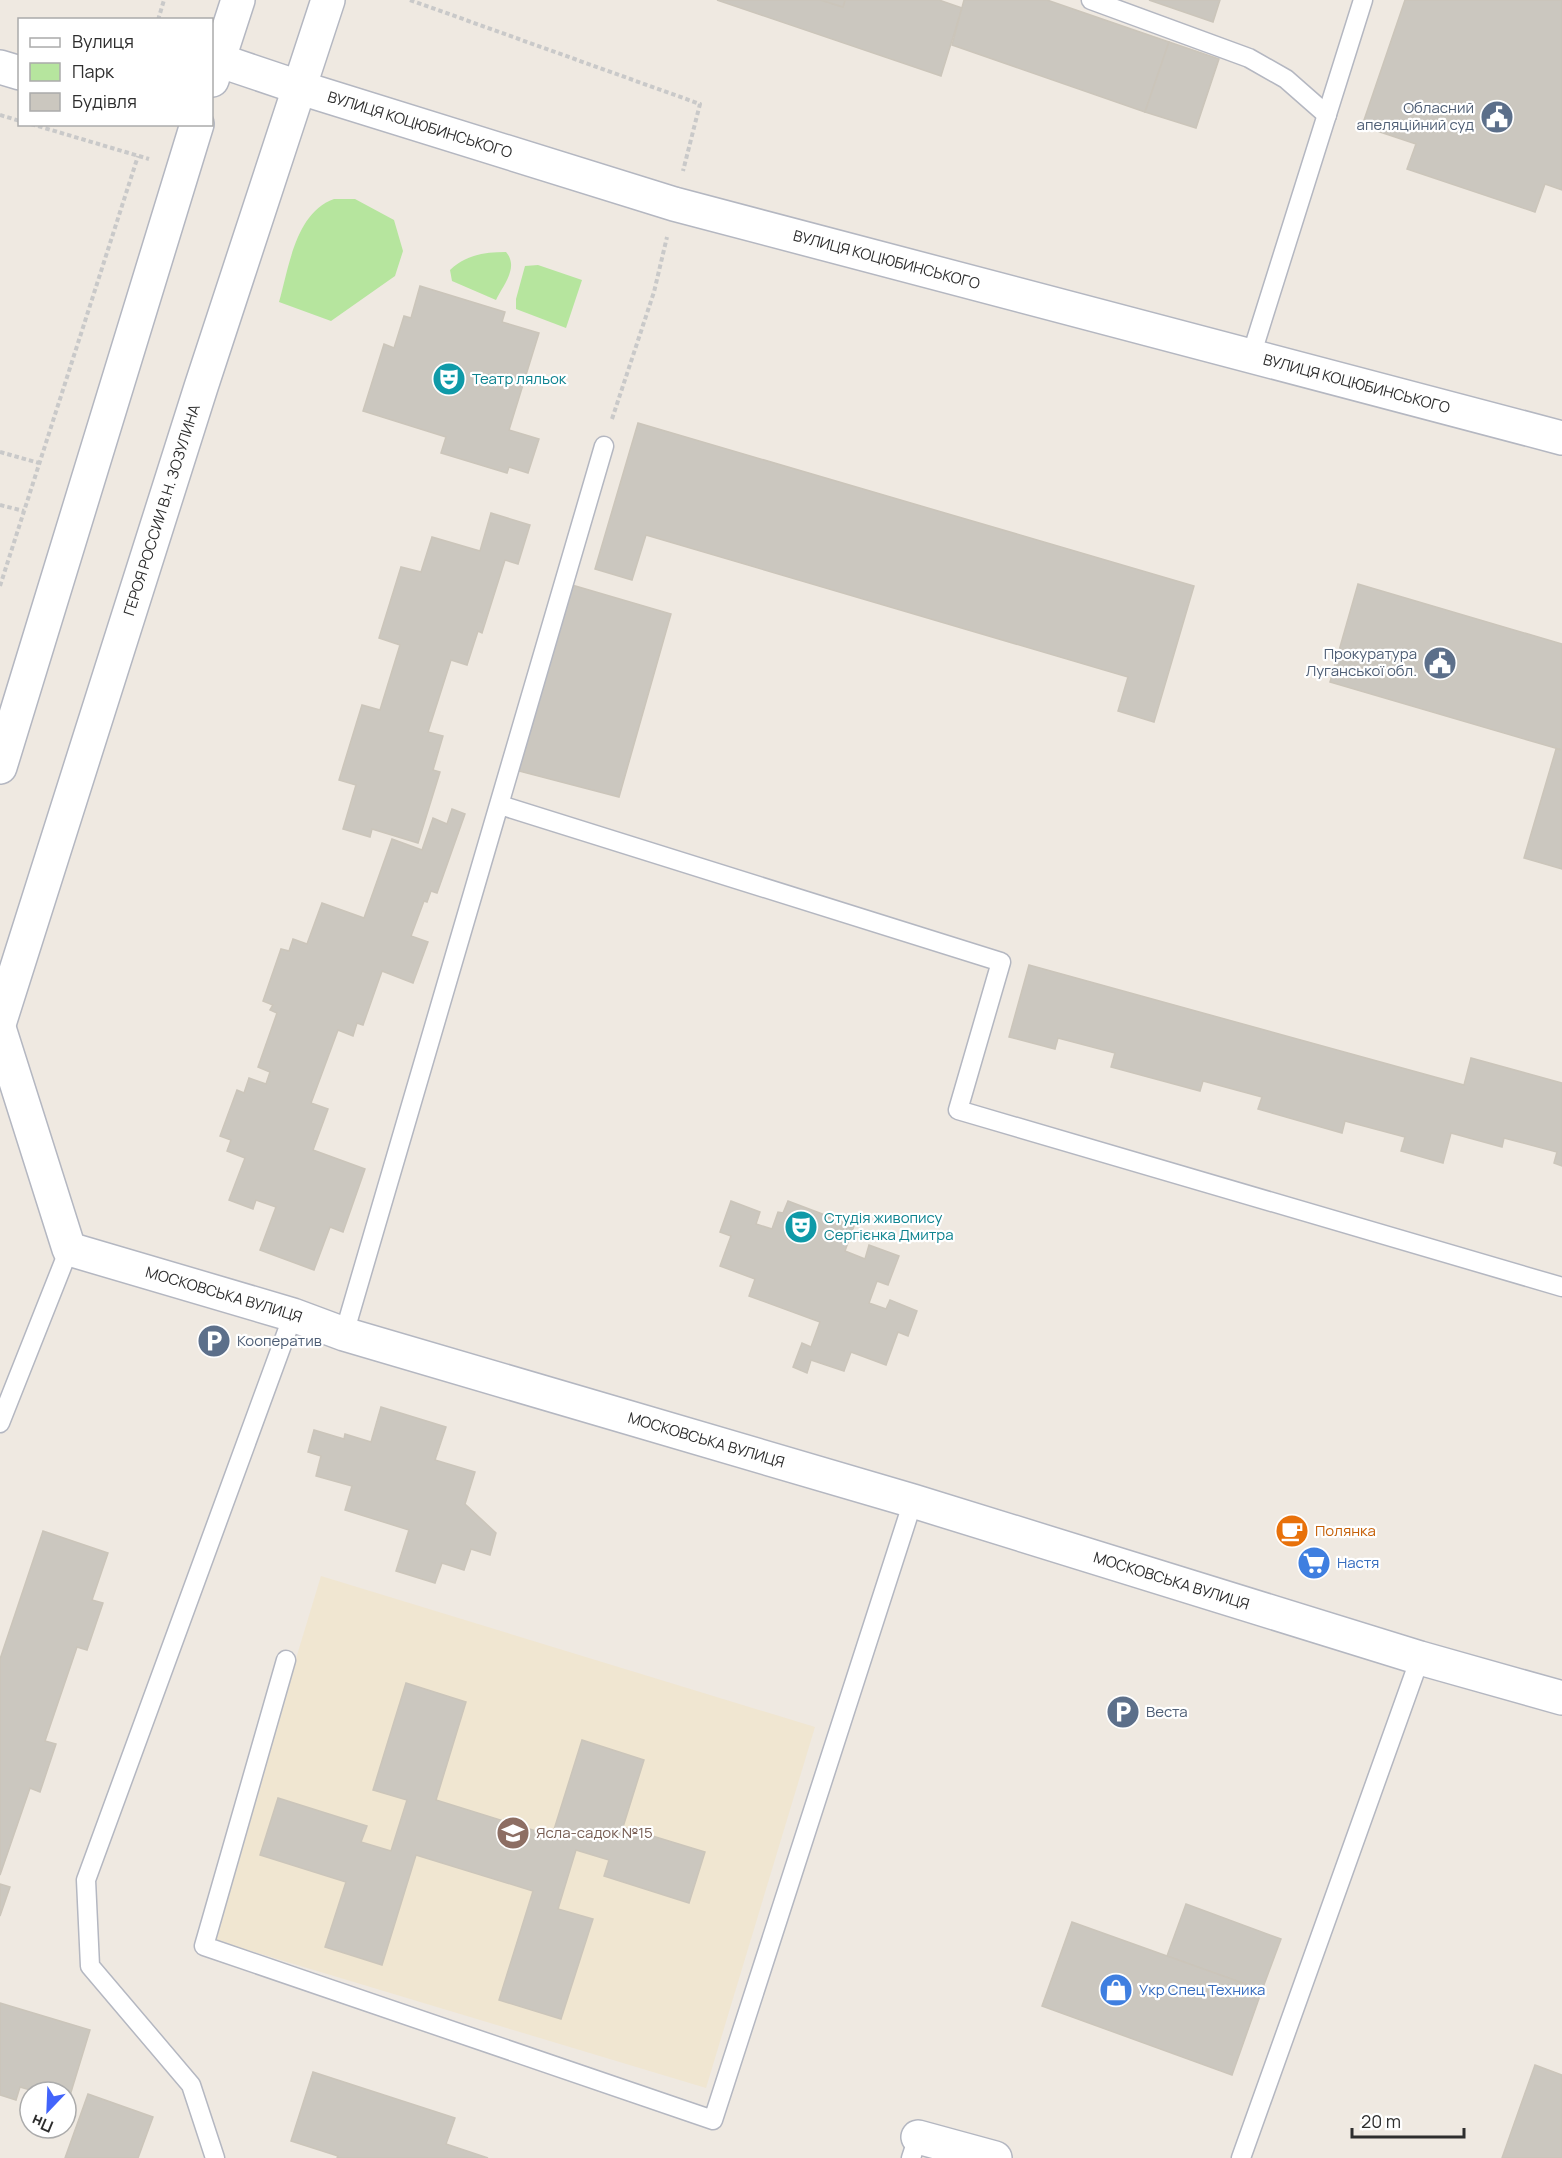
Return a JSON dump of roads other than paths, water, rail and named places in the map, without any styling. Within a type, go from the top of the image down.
[{"type":"street","points":[[215,70],[238,0]]},
{"type":"street","name":"ГЕРОЯ РОССИИ В.Н. ЗОЗУЛИНА","points":[[0,1021],[201,387],[328,0]]},
{"type":"street","points":[[0,67],[18,72]]},
{"type":"street","name":"ВУЛИЦЯ КОЦЮБИНСЬКОГО","points":[[215,70],[301,88],[674,204],[1562,438]]},
{"type":"street","points":[[0,767],[194,126]]},
{"type":"street","points":[[0,1031],[69,1249]]},
{"type":"street","name":"МОСКОВСЬКА ВУЛИЦЯ","points":[[69,1249],[293,1316],[344,1334],[913,1501],[1420,1658],[1562,1698]]},
{"type":"street","points":[[914,2148],[995,2158]]},
{"type":"lane","points":[[1091,0],[1249,58],[1286,79],[1327,114]]},
{"type":"lane","points":[[1251,356],[1364,0]]},
{"type":"lane","points":[[344,1334],[604,446]]},
{"type":"lane","points":[[500,804],[1000,962],[958,1110],[1562,1287]]},
{"type":"lane","points":[[0,1423],[69,1249]]},
{"type":"lane","points":[[215,2158],[191,2085],[90,1966],[86,1880],[293,1316]]},
{"type":"lane","points":[[286,1660],[204,1946],[713,2120],[913,1501]]},
{"type":"lane","points":[[1241,2158],[1420,1658]]},
{"type":"place","name":"Обласний апеляційний суд","points":[[1497,117]]},
{"type":"place","name":"Театр ляльок","points":[[449,379]]},
{"type":"place","name":"Прокуратура Луганської обл.","points":[[1440,663]]},
{"type":"place","name":"Студія живопису Сергієнка Дмитра","points":[[801,1227]]},
{"type":"place","name":"Кооператив","points":[[214,1341]]},
{"type":"place","name":"Полянка","points":[[1292,1531]]},
{"type":"place","name":"Настя","points":[[1314,1563]]},
{"type":"place","name":"Веста","points":[[1123,1712]]},
{"type":"place","name":"Ясла-садок №15","points":[[513,1833]]},
{"type":"place","name":"Укр Спец Техника","points":[[1116,1990]]}]
